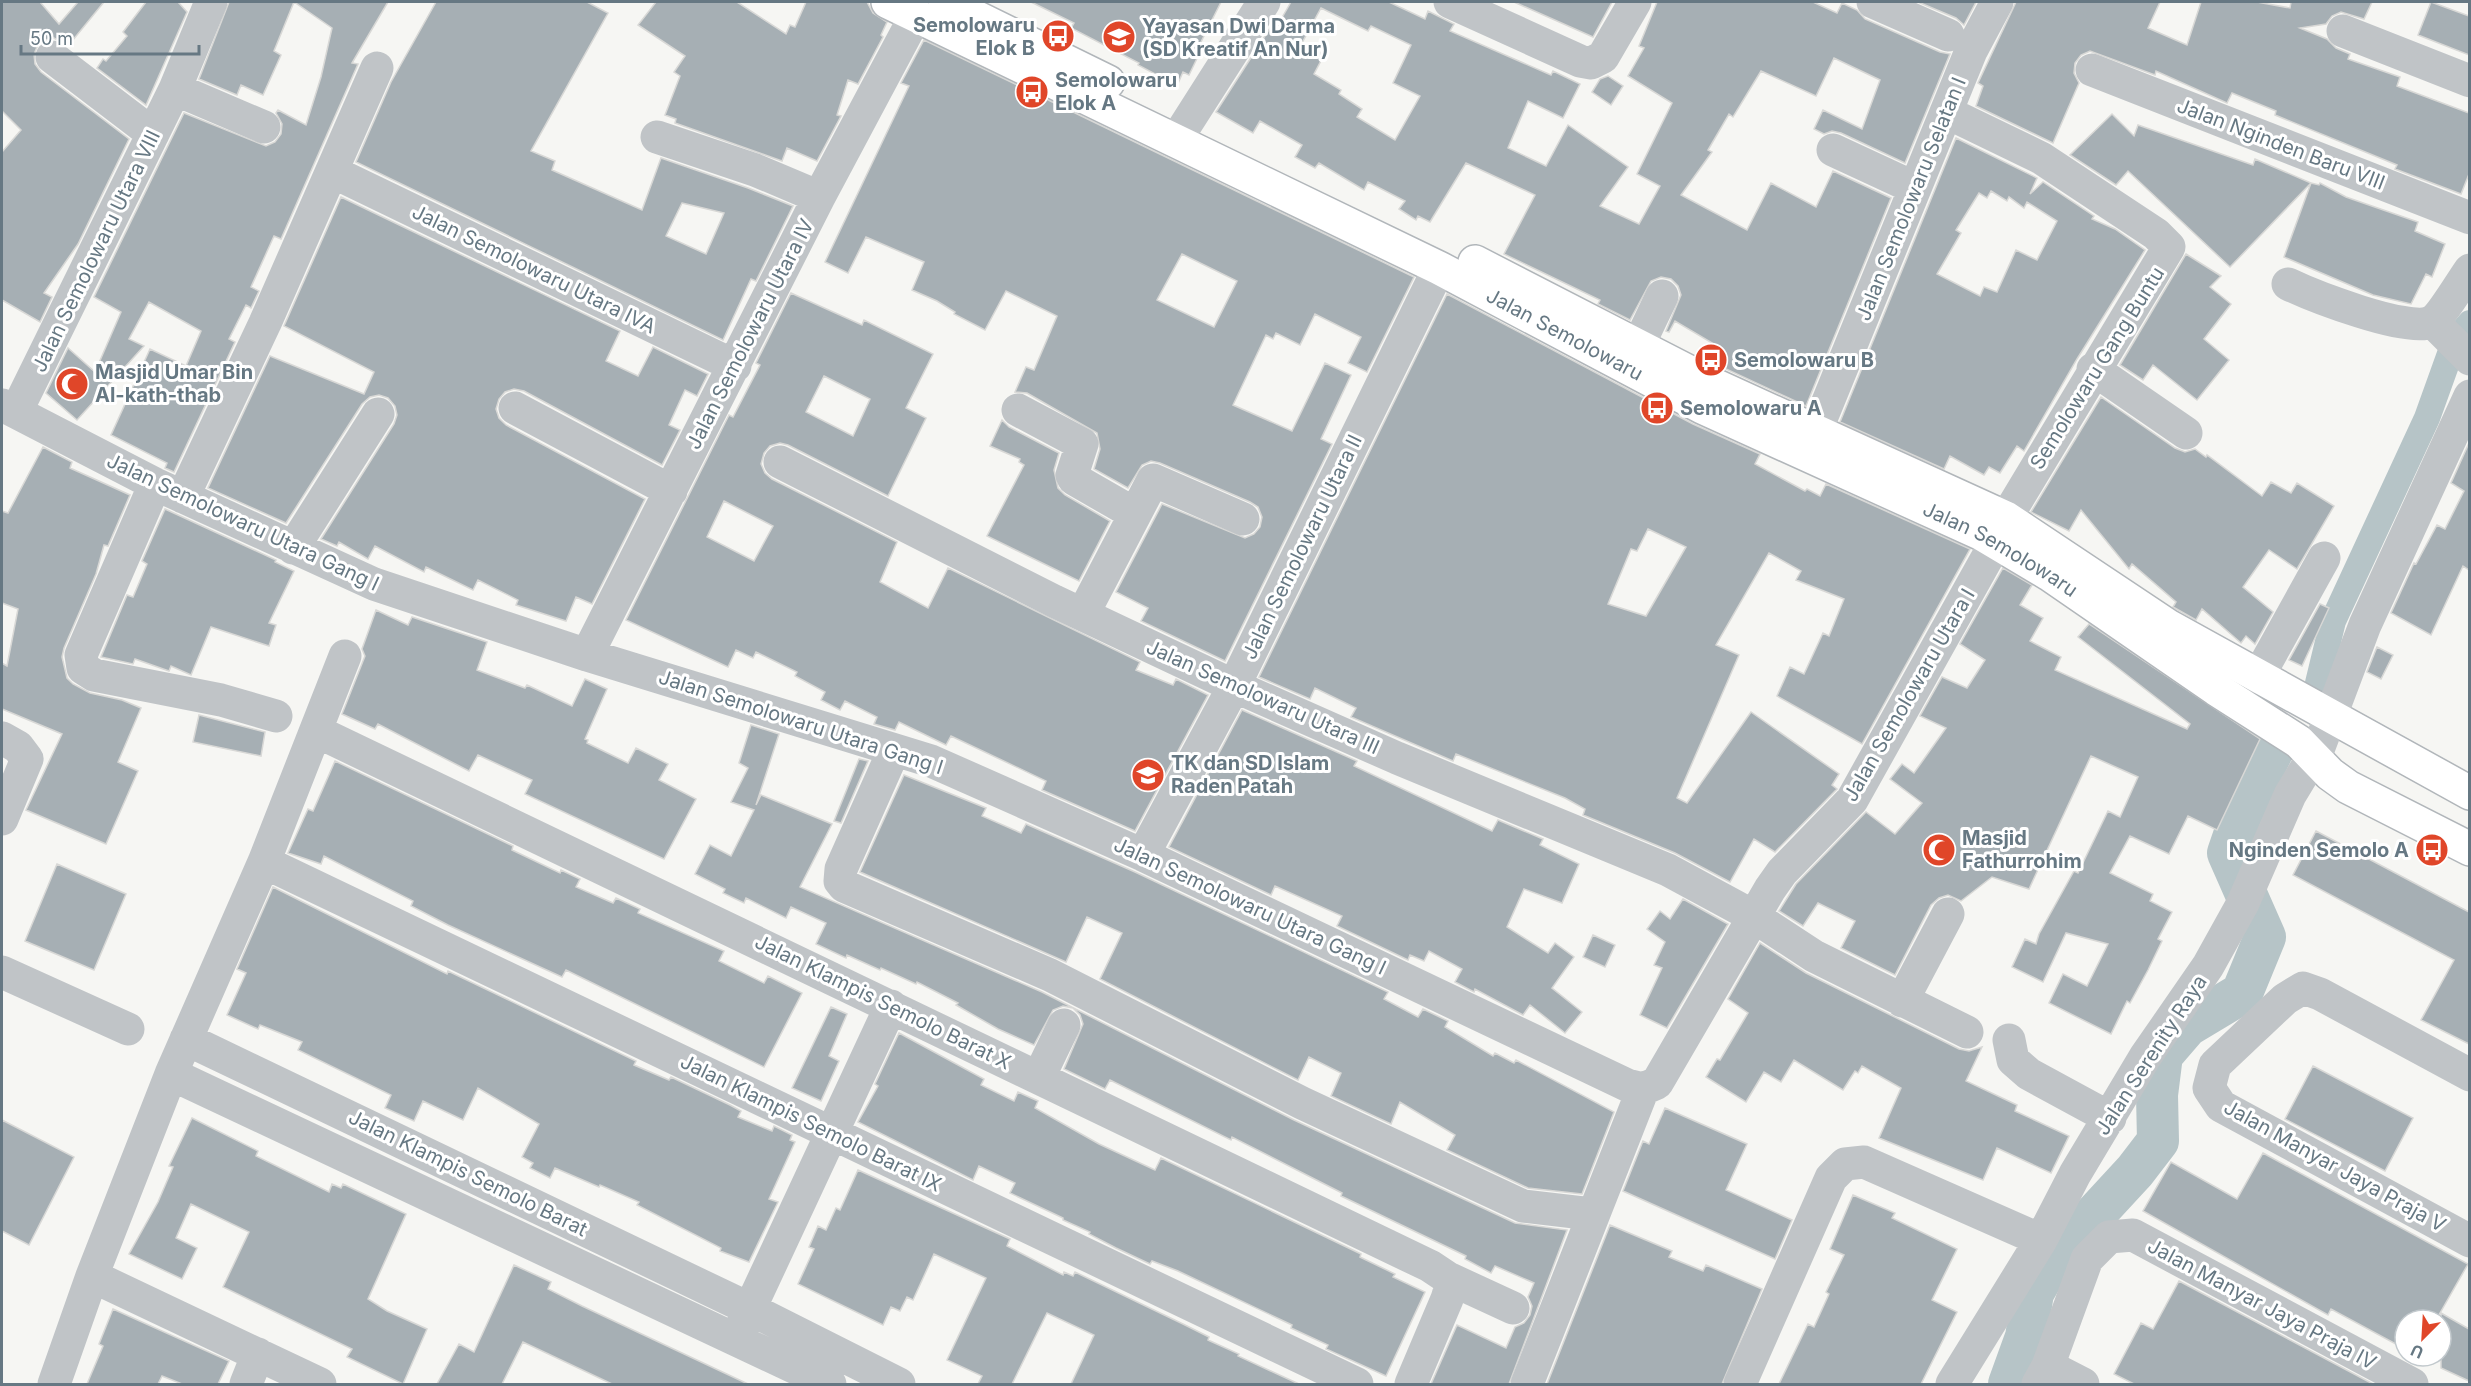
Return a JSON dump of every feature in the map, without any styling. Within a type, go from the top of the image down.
[{"type":"main road","name":"Jalan Semolowaru","points":[[916,6],[1639,344],[1708,396],[1816,431],[2001,530],[2049,574],[2311,733]]},
{"type":"main road","name":"Jalan Semolowaru","points":[[1181,130],[1439,268],[1708,396],[2001,530],[2060,552],[2123,598],[2272,684],[2311,733]]},
{"type":"main road","points":[[2311,733],[2469,793]]},
{"type":"main road","points":[[2311,733],[2348,787],[2469,849]]},
{"type":"street","name":"Jalan Semolowaru Utara VIII","points":[[9,409],[153,134],[175,89],[211,2]]},
{"type":"street","points":[[1181,130],[1264,2]]},
{"type":"street","points":[[1450,2],[1580,61],[1591,63],[1603,57],[1635,2]]},
{"type":"street","points":[[1873,2],[1948,35]]},
{"type":"street","name":"Jalan Semolowaru Selatan I","points":[[1816,431],[1971,51],[1997,2]]},
{"type":"street","name":"Jalan Semolowaru Utara IV","points":[[587,655],[916,6]]},
{"type":"street","points":[[2343,31],[2469,81]]},
{"type":"street","points":[[52,57],[153,134]]},
{"type":"street","points":[[276,716],[221,700],[94,675],[82,668],[81,655],[333,172],[377,68]]},
{"type":"street","name":"Jalan Nginden Baru VIII","points":[[2092,70],[2469,218]]},
{"type":"street","points":[[175,89],[264,127]]},
{"type":"street","name":"Semolowaru Gang Buntu","points":[[1946,112],[2041,158],[2120,220],[2156,234],[2169,247],[2093,369],[2001,530]]},
{"type":"street","points":[[657,137],[755,170],[819,197]]},
{"type":"street","points":[[1833,150],[1916,188]]},
{"type":"street","name":"Jalan Semolowaru Utara IVA","points":[[333,172],[735,366]]},
{"type":"street","name":"Jalan Semolowaru Utara II","points":[[1143,855],[1234,686],[1439,268]]},
{"type":"street","points":[[2288,284],[2329,301],[2403,324],[2419,326],[2451,340],[2469,270]]},
{"type":"street","points":[[1639,344],[1662,297]]},
{"type":"street","points":[[2093,369],[2186,434]]},
{"type":"street","points":[[2311,733],[2365,625],[2469,396]]},
{"type":"street","points":[[515,408],[671,491]]},
{"type":"street","name":"Jalan Semolowaru Utara Gang I","points":[[9,409],[169,490],[375,584],[587,655],[931,761],[1143,855],[1627,1085],[1650,1086]]},
{"type":"street","points":[[1018,410],[1082,444],[1072,475],[1074,479],[1135,514]]},
{"type":"street","points":[[293,548],[378,414]]},
{"type":"street","name":"Jalan Semolowaru Utara III","points":[[780,462],[1083,614],[1234,686],[1397,758],[1668,870],[1753,916],[1814,956],[1967,1032]]},
{"type":"street","points":[[1083,614],[1150,484],[1157,479],[1243,519]]},
{"type":"street","name":"Jalan Semolowaru Utara I","points":[[1527,1384],[1592,1214],[1650,1086],[1782,872],[1852,800],[2001,530]]},
{"type":"street","points":[[2272,684],[2324,558]]},
{"type":"street","points":[[54,1384],[92,1276],[171,1074],[264,862],[345,656]]},
{"type":"street","name":"Jalan Klampis Semolo Barat X","points":[[316,731],[1039,1077],[1513,1308]]},
{"type":"street","name":"Jalan Serenity Raya","points":[[1952,1384],[2041,1239],[2075,1174],[2145,1057],[2208,966],[2243,903],[2290,795],[2311,733]]},
{"type":"street","points":[[2,738],[18,747],[27,759],[2,819]]},
{"type":"street","points":[[894,750],[841,869],[840,881],[844,886],[1050,975],[1302,1103],[1522,1206],[1592,1214]]},
{"type":"street","name":"Jalan Klampis Semolo Barat IX","points":[[264,862],[1357,1384]]},
{"type":"street","points":[[1902,1001],[1948,914]]},
{"type":"street","points":[[2,972],[128,1029]]},
{"type":"street","name":"Jalan Manyar Jaya Praja V","points":[[2469,1075],[2320,994],[2303,988],[2285,999],[2215,1065],[2209,1088],[2221,1106],[2469,1241]]},
{"type":"street","points":[[736,1340],[891,1006]]},
{"type":"street","points":[[1039,1077],[1064,1025]]},
{"type":"street","name":"Jalan Klampis Semolo Barat","points":[[186,1039],[750,1309],[898,1384]]},
{"type":"street","points":[[2009,1040],[2013,1060],[2030,1074],[2110,1118]]},
{"type":"street","name":"Jalan Klampis Semolo Barat","points":[[171,1074],[830,1384]]},
{"type":"street","points":[[1740,1384],[1831,1178],[1845,1164],[1864,1162],[2041,1239]]},
{"type":"street","name":"Jalan Manyar Jaya Praja IV","points":[[2043,1375],[2087,1259],[2109,1238],[2133,1235],[2412,1384]]},
{"type":"street","points":[[92,1276],[320,1384]]},
{"type":"street","points":[[1411,1384],[1447,1299],[1448,1278]]},
{"type":"street","points":[[246,1384],[258,1354]]},
{"type":"street","points":[[2043,1375],[2083,1384]]},
{"type":"building","points":[[2,2],[40,2],[59,24],[78,2],[104,2],[68,46],[54,38],[38,45],[34,54],[35,64],[41,72],[129,139],[78,244],[44,293],[52,297],[40,322],[2,300],[2,152],[21,130],[2,111]]},
{"type":"building","points":[[146,2],[178,2],[187,12],[146,105],[97,68],[127,36],[123,32]]},
{"type":"building","points":[[229,2],[294,2],[274,51],[281,55],[263,95],[241,85],[237,95],[199,79]]},
{"type":"building","points":[[294,2],[388,2],[352,63],[358,64],[281,239],[274,236],[251,287],[259,291],[251,308],[246,305],[229,339],[235,342],[174,472],[165,468],[167,463],[111,435],[150,349],[186,366],[201,331],[149,302],[129,339],[144,346],[77,420],[46,393],[68,348],[95,372],[121,312],[94,297],[184,113],[266,146],[275,142],[281,134],[282,124],[276,113],[278,110],[306,125],[321,77],[332,28]]},
{"type":"building","points":[[436,2],[587,2],[608,13],[531,151],[555,161],[552,170],[642,210],[661,158],[793,206],[756,281],[751,279],[723,340],[356,162],[391,82]],"holes":[[[682,203],[724,213],[706,254],[666,236]]]},
{"type":"building","points":[[656,2],[737,2],[786,34],[790,25],[795,27],[806,2],[867,2],[873,13],[887,22],[881,35],[883,37],[858,84],[848,80],[837,115],[841,116],[817,161],[787,148],[782,161],[675,123],[676,119],[665,115],[680,76],[674,72],[685,56],[638,25]]},
{"type":"building","points":[[1031,2],[1221,2],[1200,44],[1203,46],[1189,75],[1183,72],[1176,88],[1157,80],[1159,76],[1138,65],[1139,63],[1071,28],[1074,23]]},
{"type":"building","points":[[1291,2],[1389,2],[1425,19],[1428,11],[1454,24],[1450,31],[1551,75],[1553,71],[1580,84],[1563,118],[1528,101],[1508,148],[1546,166],[1568,125],[1628,167],[1600,206],[1639,224],[1660,186],[1637,174],[1672,103],[1628,76],[1644,48],[1639,46],[1657,2],[1813,2],[1837,13],[1842,3],[1857,10],[1865,19],[1940,52],[1950,54],[1905,163],[1841,133],[1832,131],[1824,134],[1814,129],[1823,110],[1862,129],[1880,80],[1834,58],[1816,96],[1761,71],[1733,117],[1729,114],[1708,150],[1712,152],[1681,195],[1747,230],[1771,183],[1816,207],[1833,171],[1891,198],[1806,406],[1711,362],[1719,347],[1675,321],[1669,332],[1666,331],[1681,295],[1678,286],[1671,279],[1661,277],[1651,281],[1630,320],[1598,304],[1600,300],[1504,254],[1535,195],[1466,163],[1430,222],[1418,216],[1416,220],[1399,209],[1405,201],[1368,182],[1364,190],[1319,163],[1315,168],[1295,157],[1302,145],[1260,121],[1253,133],[1216,112],[1272,25],[1276,28]],"holes":[[[1321,8],[1368,31],[1371,26],[1411,45],[1393,83],[1420,96],[1395,140],[1357,117],[1362,109],[1339,94],[1341,90],[1314,74],[1324,55],[1302,43]]]},
{"type":"building","points":[[1514,2],[1612,2],[1593,37]]},
{"type":"building","points":[[1918,2],[1976,2],[1964,25],[1956,18]]},
{"type":"building","points":[[2016,2],[2160,2],[2148,28],[2187,45],[2201,2],[2257,2],[2290,8],[2291,2],[2372,2],[2364,19],[2341,12],[2332,16],[2326,24],[2300,28],[2327,39],[2336,48],[2350,54],[2348,59],[2400,77],[2397,86],[2469,113],[2469,174],[2461,194],[2395,169],[2397,165],[2275,115],[2276,111],[2232,93],[2227,103],[2156,71],[2155,75],[2090,51],[2081,55],[2075,63],[2074,73],[2079,83],[2053,143],[1976,106],[1983,86],[1978,83]]},
{"type":"building","points":[[2431,2],[2469,16],[2469,55],[2418,35]]},
{"type":"building","points":[[924,40],[1414,277],[1367,372],[1348,363],[1361,337],[1315,314],[1300,345],[1276,333],[1273,339],[1266,335],[1233,405],[1292,431],[1325,363],[1351,375],[1321,439],[1332,444],[1225,661],[1141,621],[1148,608],[1116,592],[1162,504],[1245,538],[1254,534],[1260,527],[1262,517],[1258,507],[1160,463],[1151,461],[1142,465],[1128,488],[1094,469],[1100,449],[1097,433],[1027,393],[1015,392],[1026,367],[1034,370],[1057,316],[1006,291],[985,330],[954,314],[955,312],[937,301],[912,290],[924,262],[866,237],[848,273],[825,262],[909,86],[901,83]],"holes":[[[1182,254],[1237,281],[1214,327],[1157,300]]]},
{"type":"building","points":[[1608,76],[1623,86],[1611,105],[1592,92],[1600,79]]},
{"type":"building","points":[[2112,114],[2134,136],[2138,125],[2253,165],[2255,159],[2311,183],[2230,267],[2128,171],[2116,185],[2070,155]]},
{"type":"building","points":[[1956,138],[2037,178],[2030,194],[2043,182],[2094,216],[2092,219],[2115,229],[2145,250],[2077,359],[2024,451],[2017,446],[2000,473],[1989,467],[1984,475],[1950,456],[1944,469],[1840,422]],"holes":[[[1991,191],[2007,201],[2009,197],[2024,208],[2027,202],[2057,221],[2037,260],[2016,250],[1997,292],[1984,287],[1980,296],[1937,274],[1961,233],[1956,230],[1979,193],[1987,198]]]},
{"type":"building","points":[[2311,183],[2319,185],[2320,183],[2346,197],[2418,222],[2415,231],[2445,244],[2432,277],[2426,274],[2411,304],[2373,295],[2284,257]]},
{"type":"building","points":[[341,197],[620,331],[606,361],[638,376],[653,347],[708,374],[697,396],[685,390],[669,425],[680,430],[662,465],[524,391],[514,389],[505,392],[499,399],[496,409],[499,418],[506,425],[645,499],[592,604],[576,597],[566,621],[516,605],[518,600],[478,580],[473,590],[426,567],[424,572],[375,546],[368,559],[339,542],[337,546],[321,539],[394,424],[397,415],[395,406],[388,398],[379,395],[370,397],[362,404],[286,523],[208,488],[270,356],[364,394],[374,372],[284,326]]},
{"type":"building","points":[[2186,254],[2221,276],[2210,287],[2231,304],[2204,339],[2229,360],[2197,400],[2153,365],[2143,380],[2120,365]]},
{"type":"building","points":[[791,293],[862,325],[864,320],[933,354],[906,408],[926,418],[888,496],[788,445],[780,443],[770,446],[764,453],[761,464],[765,473],[772,479],[897,542],[880,582],[928,608],[948,568],[1140,662],[1136,670],[1173,685],[1176,679],[1208,695],[1135,831],[1042,790],[1046,781],[951,736],[946,745],[899,722],[895,730],[874,724],[877,717],[845,701],[840,710],[821,700],[825,692],[795,676],[797,672],[756,652],[753,658],[736,650],[728,667],[626,620],[729,415],[733,417],[760,365],[756,363]],"holes":[[[824,376],[870,399],[853,436],[806,412]],[[724,501],[773,526],[754,561],[707,537]]]},
{"type":"building","points":[[1447,294],[1693,424],[1760,454],[1755,464],[1805,491],[1807,489],[1820,496],[1826,484],[1970,549],[1862,744],[1777,696],[1790,667],[1804,674],[1823,633],[1829,636],[1844,599],[1796,580],[1801,571],[1769,553],[1716,645],[1739,655],[1677,798],[1687,803],[1751,712],[1839,774],[1832,785],[1837,789],[1775,852],[1754,839],[1730,882],[1675,853],[1583,815],[1585,809],[1565,798],[1456,754],[1453,761],[1351,717],[1356,708],[1315,688],[1310,699],[1259,677]],"holes":[[[1648,529],[1686,547],[1646,616],[1608,604],[1631,549],[1637,551]]]},
{"type":"building","points":[[2101,397],[2175,448],[2185,452],[2195,449],[2206,457],[2207,455],[2262,496],[2271,482],[2291,493],[2297,483],[2334,506],[2297,569],[2269,550],[2243,587],[2273,612],[2255,644],[2246,636],[2241,643],[2202,609],[2196,620],[2173,607],[2176,602],[2132,564],[2129,569],[2081,510],[2069,531],[2031,512]]},
{"type":"building","points":[[1002,420],[1009,427],[1059,453],[1054,470],[1058,488],[1065,495],[1110,521],[1079,581],[987,536],[1024,465],[1019,462],[1020,459],[990,446]]},
{"type":"building","points":[[2469,443],[2469,570],[2463,566],[2431,635],[2391,613],[2414,563],[2416,564],[2437,525],[2445,529],[2464,491],[2451,483]]},
{"type":"building","points":[[43,447],[72,462],[70,468],[130,495],[108,546],[104,545],[96,574],[62,657],[67,678],[73,684],[90,693],[122,700],[141,708],[118,762],[138,771],[106,844],[26,810],[62,734],[2,709],[2,663],[7,666],[18,609],[2,603],[2,511],[8,513]]},
{"type":"building","points":[[165,509],[276,560],[275,562],[294,571],[269,623],[276,625],[269,646],[211,627],[191,675],[171,666],[169,671],[135,659],[133,664],[101,657],[127,595],[133,597],[147,564],[142,561]]},
{"type":"building","points":[[2003,568],[2032,585],[2020,605],[2043,618],[2030,641],[2061,657],[2055,670],[2187,729],[2190,724],[2078,637],[2089,624],[2260,739],[2217,830],[2188,816],[2169,854],[2130,836],[2110,873],[2153,894],[2150,901],[2172,912],[2158,939],[2162,941],[2148,970],[2130,1003],[2127,1001],[2111,1034],[2049,1003],[2063,974],[2087,986],[2108,944],[2066,933],[2043,982],[2012,967],[2025,939],[2036,944],[2039,934],[2074,871],[2078,873],[2108,811],[2120,817],[2138,777],[2091,756],[2029,889],[1992,877],[1961,901],[1948,895],[1939,898],[1931,905],[1895,975],[1841,948],[1855,921],[1818,903],[1803,926],[1779,911],[1796,884],[1866,812],[1895,834],[1922,803],[1890,779],[1902,764],[1914,773],[1946,728],[1920,716],[1942,677],[1967,688],[1985,660],[1960,644]]},
{"type":"building","points":[[2320,604],[2329,608],[2302,666],[2289,660]]},
{"type":"building","points":[[376,610],[408,625],[412,617],[487,642],[477,670],[525,688],[527,685],[572,706],[585,679],[607,689],[585,739],[588,740],[587,743],[628,763],[636,748],[668,764],[659,780],[696,799],[664,859],[525,794],[532,780],[478,755],[469,771],[378,724],[375,729],[342,714],[365,656],[362,649]]},
{"type":"building","points":[[2377,647],[2393,655],[2381,679],[2367,672]]},
{"type":"building","points":[[1242,710],[1357,761],[1354,766],[1492,831],[1498,820],[1543,839],[1540,845],[1579,864],[1562,903],[1524,889],[1507,927],[1548,953],[1555,943],[1574,957],[1552,988],[1582,1012],[1565,1033],[1530,1005],[1523,1015],[1475,989],[1474,992],[1455,982],[1462,969],[1429,951],[1424,961],[1410,955],[1408,960],[1337,926],[1342,916],[1275,886],[1271,895],[1169,847]]},
{"type":"building","points":[[199,715],[265,732],[261,756],[193,742]]},
{"type":"building","points":[[751,725],[779,734],[756,805],[761,795],[832,824],[800,887],[1042,992],[1294,1120],[1515,1223],[1567,1230],[1509,1384],[1431,1384],[1457,1325],[1506,1348],[1515,1327],[1524,1323],[1530,1315],[1532,1306],[1528,1297],[1534,1283],[1495,1266],[1491,1273],[1465,1259],[1466,1256],[1341,1196],[1342,1193],[1232,1137],[1231,1140],[1110,1080],[1105,1089],[1064,1069],[1083,1024],[1080,1015],[1073,1008],[1063,1006],[1053,1010],[1034,1045],[998,1029],[956,1005],[958,1003],[917,982],[916,984],[847,955],[846,958],[816,944],[826,923],[791,907],[786,918],[746,898],[744,903],[723,893],[725,889],[695,874],[710,845],[731,856],[754,810],[731,802],[748,768],[739,763]]},
{"type":"building","points":[[859,759],[868,761],[841,823],[834,821]]},
{"type":"building","points":[[335,761],[513,846],[512,850],[560,873],[561,870],[580,879],[576,887],[613,903],[616,898],[640,909],[638,913],[724,951],[719,961],[764,983],[768,976],[802,993],[764,1067],[566,970],[562,977],[448,925],[411,906],[413,901],[324,856],[321,864],[288,853],[308,809],[313,811]]},
{"type":"building","points":[[904,775],[986,808],[982,816],[1021,833],[1026,824],[1135,872],[1388,992],[1384,999],[1418,1017],[1423,1009],[1448,1021],[1445,1027],[1493,1056],[1495,1053],[1514,1063],[1516,1060],[1614,1112],[1582,1194],[1528,1188],[1447,1150],[1455,1135],[1400,1102],[1391,1124],[1331,1096],[1341,1073],[1309,1057],[1298,1080],[1100,979],[1122,933],[1087,917],[1066,962],[860,872]]},
{"type":"building","points":[[2316,831],[2469,912],[2469,1044],[2421,1020],[2454,960],[2293,875]]},
{"type":"building","points":[[57,864],[126,894],[94,970],[25,941]]},
{"type":"building","points":[[273,887],[447,974],[448,971],[636,1061],[634,1065],[669,1080],[671,1077],[730,1105],[741,1111],[738,1117],[772,1131],[774,1126],[792,1135],[790,1140],[795,1142],[769,1199],[778,1202],[749,1262],[720,1251],[721,1248],[637,1205],[639,1202],[600,1185],[599,1187],[555,1168],[550,1178],[530,1168],[533,1163],[522,1157],[539,1124],[478,1088],[463,1120],[423,1101],[414,1121],[385,1108],[391,1095],[298,1050],[302,1042],[260,1025],[258,1029],[227,1015],[246,973],[237,969]]},
{"type":"building","points":[[1683,899],[1728,924],[1667,1028],[1640,1015],[1662,968],[1654,965],[1665,942],[1647,929],[1660,911],[1670,919]]},
{"type":"building","points":[[1593,935],[1615,945],[1605,967],[1583,957]]},
{"type":"building","points":[[1760,943],[1806,973],[1959,1049],[1969,1051],[1982,1047],[1966,1081],[2017,1105],[2015,1111],[2069,1136],[2051,1173],[1997,1148],[1983,1180],[1879,1138],[1901,1088],[1862,1066],[1858,1073],[1855,1071],[1843,1090],[1794,1060],[1781,1082],[1764,1072],[1746,1102],[1706,1077],[1717,1059],[1720,1060],[1748,1013],[1728,999]]},
{"type":"building","points":[[831,1007],[847,1014],[829,1056],[839,1061],[821,1101],[792,1088]]},
{"type":"building","points":[[899,1033],[984,1079],[981,1085],[1014,1101],[1018,1092],[1038,1101],[1035,1108],[1099,1144],[1155,1170],[1161,1158],[1361,1254],[1360,1257],[1395,1274],[1393,1277],[1425,1292],[1386,1376],[1326,1349],[1328,1345],[1291,1328],[1292,1325],[1178,1271],[1152,1261],[1150,1264],[1010,1193],[1015,1183],[979,1166],[973,1180],[858,1122],[878,1086],[875,1084]]},
{"type":"building","points":[[2313,1066],[2413,1118],[2385,1171],[2285,1119]]},
{"type":"building","points":[[1665,1108],[1747,1144],[1726,1190],[1792,1220],[1775,1259],[1623,1191],[1643,1141],[1649,1144]]},
{"type":"building","points":[[192,1118],[258,1151],[256,1156],[329,1192],[332,1184],[341,1188],[343,1184],[406,1214],[368,1299],[387,1311],[427,1329],[403,1384],[347,1357],[352,1349],[223,1287],[249,1232],[191,1204],[176,1238],[197,1248],[182,1279],[129,1254],[158,1202],[173,1167],[169,1166]]},
{"type":"building","points":[[2,1120],[74,1157],[29,1245],[2,1231]]},
{"type":"building","points":[[2263,1153],[2468,1264],[2443,1308],[2393,1308],[2393,1343],[2331,1309],[2328,1315],[2143,1211],[2171,1162],[2237,1199]]},
{"type":"building","points":[[858,1170],[1010,1239],[1007,1246],[1063,1275],[1064,1272],[1073,1276],[1075,1272],[1209,1337],[1208,1340],[1239,1354],[1238,1356],[1299,1384],[1071,1384],[1094,1335],[1047,1313],[1012,1384],[978,1384],[982,1376],[947,1360],[986,1278],[934,1254],[913,1300],[907,1297],[900,1311],[891,1307],[883,1325],[798,1284],[814,1249],[809,1247],[818,1226],[826,1230],[836,1208],[840,1210]]},
{"type":"building","points":[[1853,1195],[1895,1213],[1892,1218],[1957,1249],[1932,1300],[1957,1312],[1921,1384],[1779,1384],[1808,1324],[1814,1327],[1829,1294],[1826,1292],[1844,1255],[1830,1249]]},
{"type":"building","points":[[1610,1225],[1672,1251],[1669,1257],[1703,1271],[1706,1265],[1762,1289],[1722,1384],[1547,1384]]},
{"type":"building","points":[[514,1265],[551,1282],[548,1289],[748,1384],[612,1384],[523,1342],[502,1384],[437,1384],[459,1344],[474,1352]]},
{"type":"building","points":[[2179,1281],[2373,1384],[2134,1384],[2114,1374],[2141,1323],[2153,1329]]},
{"type":"building","points":[[113,1309],[229,1361],[218,1384],[182,1384],[162,1376],[158,1384],[87,1384],[103,1346],[99,1344]]},
{"type":"building","points":[[2453,1320],[2469,1329],[2469,1381],[2441,1368],[2453,1368]]},
{"type":"waterway","points":[[2318,683],[2333,621],[2427,418],[2455,340],[2470,323]]},
{"type":"waterway","points":[[2009,1384],[2026,1337],[2033,1293],[2051,1262],[2135,1171],[2158,1141],[2157,1095],[2162,1055],[2187,1026],[2242,993],[2265,937],[2228,853],[2241,815],[2272,752]]},
{"type":"place","name":"Semolowaru Elok B","points":[[1058,36]]},
{"type":"place","name":"Yayasan Dwi Darma (SD Kreatif An Nur)","points":[[1119,37]]},
{"type":"place","name":"Semolowaru Elok A","points":[[1032,92]]},
{"type":"place","name":"Semolowaru B","points":[[1711,360]]},
{"type":"place","name":"Masjid Umar Bin Al-kath-thab","points":[[72,384]]},
{"type":"place","name":"Semolowaru A","points":[[1657,408]]},
{"type":"place","name":"TK dan SD Islam Raden Patah","points":[[1148,775]]},
{"type":"place","name":"Masjid Fathurrohim","points":[[1939,850]]},
{"type":"place","name":"Nginden Semolo A","points":[[2432,850]]}]
